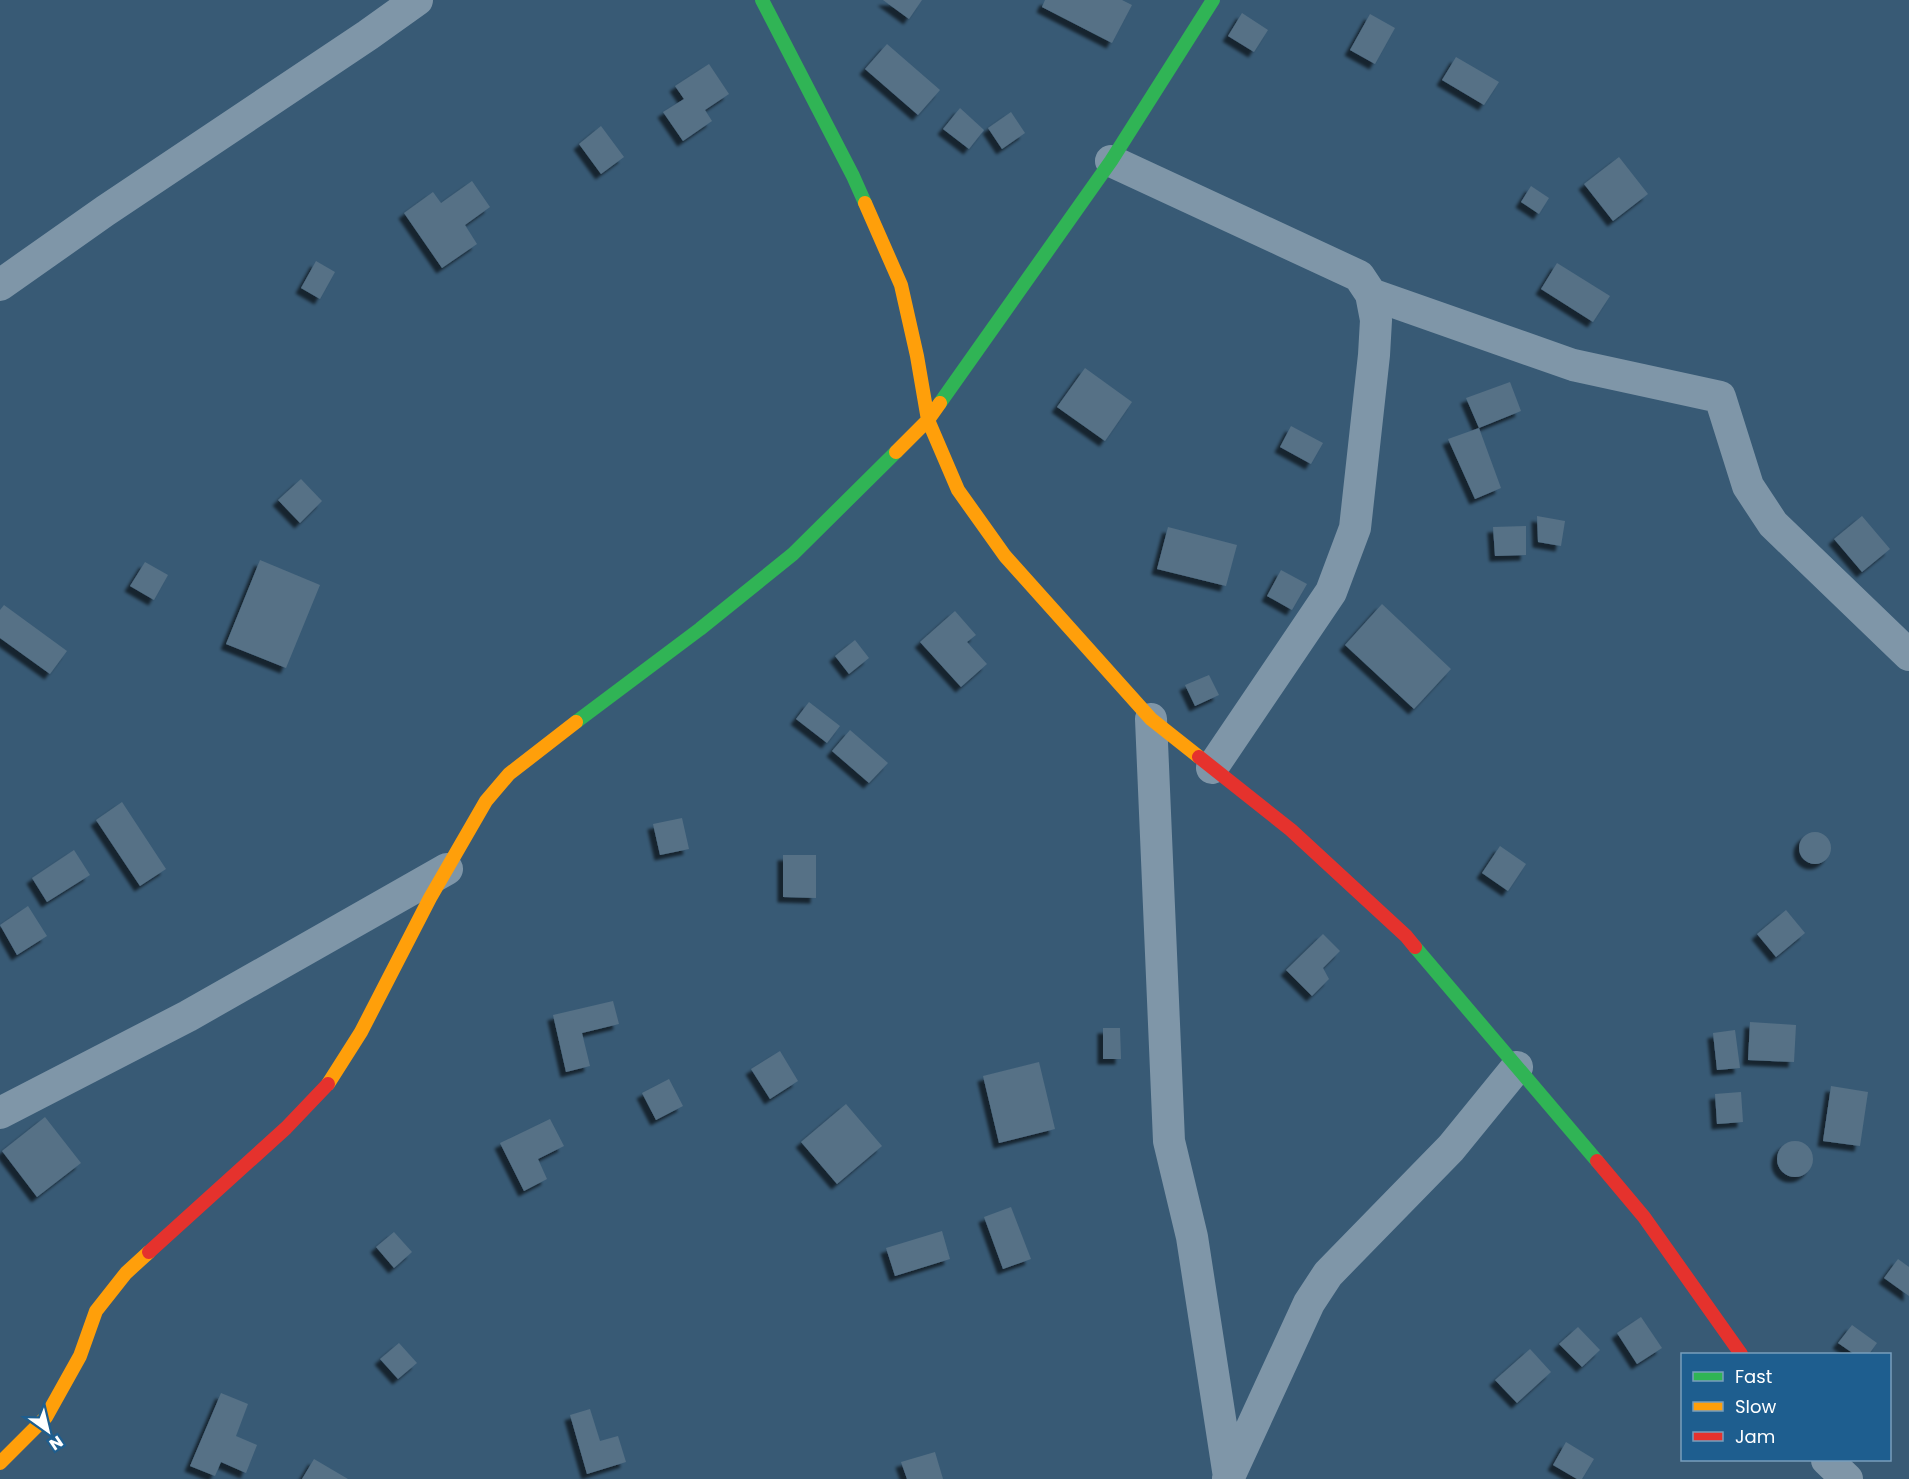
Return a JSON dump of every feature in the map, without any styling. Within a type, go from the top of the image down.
[{"type":"street","points":[[0,285],[105,211],[368,36],[417,0]]},
{"type":"street","points":[[762,0],[853,176],[901,285],[928,420],[958,490],[1005,555],[1151,719],[1291,830],[1406,936],[1644,1217],[1741,1353]]},
{"type":"street","points":[[0,1463],[46,1416],[80,1356],[96,1311],[126,1273],[286,1128],[327,1085],[361,1032],[447,869],[486,801],[508,774],[700,629],[793,554],[928,420],[1111,161],[1214,0]]},
{"type":"street","points":[[1111,161],[1359,276],[1371,294],[1376,320],[1355,528],[1331,592],[1212,768]]},
{"type":"street","points":[[1371,294],[1573,365],[1720,397],[1748,486],[1773,524],[1909,655]]},
{"type":"street","points":[[1151,719],[1168,1141],[1192,1237],[1229,1478]]},
{"type":"street","points":[[0,1113],[188,1016],[447,869]]},
{"type":"street","points":[[1229,1478],[1309,1303],[1328,1274],[1451,1148],[1517,1067]]},
{"type":"street","points":[[1828,1461],[1846,1479]]},
{"type":"building","points":[[883,0],[922,0],[909,19]]},
{"type":"building","points":[[1045,0],[1122,0],[1132,5],[1112,43],[1042,7]]},
{"type":"building","points":[[1242,13],[1268,30],[1254,52],[1228,36]]},
{"type":"building","points":[[1370,14],[1395,28],[1375,64],[1350,50]]},
{"type":"building","points":[[887,44],[940,90],[918,115],[865,69]]},
{"type":"building","points":[[1456,57],[1499,82],[1484,105],[1442,80]]},
{"type":"building","points":[[709,64],[729,94],[705,110],[712,121],[683,141],[663,112],[684,99],[675,86]]},
{"type":"building","points":[[960,108],[984,130],[969,149],[943,129]]},
{"type":"building","points":[[1011,112],[1025,133],[1002,149],[988,128]]},
{"type":"building","points":[[601,126],[624,157],[601,174],[579,144]]},
{"type":"building","points":[[1619,157],[1648,194],[1613,221],[1584,184]]},
{"type":"building","points":[[472,181],[490,207],[465,225],[477,244],[442,268],[404,213],[433,192],[441,203]]},
{"type":"building","points":[[1531,186],[1549,198],[1539,214],[1521,202]]},
{"type":"building","points":[[316,261],[335,272],[320,299],[301,288]]},
{"type":"building","points":[[1557,263],[1610,296],[1593,322],[1541,289]]},
{"type":"building","points":[[1085,368],[1132,402],[1105,441],[1057,407]]},
{"type":"building","points":[[1510,382],[1521,411],[1479,428],[1466,398]]},
{"type":"building","points":[[1291,426],[1323,443],[1311,464],[1280,447]]},
{"type":"building","points":[[1479,428],[1501,488],[1475,499],[1448,439]]},
{"type":"building","points":[[301,479],[322,501],[300,523],[278,500]]},
{"type":"building","points":[[1537,516],[1565,521],[1561,546],[1538,542]]},
{"type":"building","points":[[1862,516],[1890,549],[1862,572],[1834,539]]},
{"type":"building","points":[[1526,526],[1526,555],[1495,556],[1493,527]]},
{"type":"building","points":[[1168,527],[1237,545],[1226,586],[1157,569]]},
{"type":"building","points":[[260,560],[320,585],[286,668],[226,644]]},
{"type":"building","points":[[145,562],[168,575],[154,600],[130,586]]},
{"type":"building","points":[[1281,570],[1307,584],[1292,610],[1267,596]]},
{"type":"building","points":[[1382,604],[1451,669],[1414,709],[1345,645]]},
{"type":"building","points":[[4,605],[67,651],[50,674],[0,638],[0,610]]},
{"type":"building","points":[[955,611],[976,635],[967,642],[987,664],[961,687],[920,642]]},
{"type":"building","points":[[855,640],[869,658],[849,674],[835,656]]},
{"type":"building","points":[[1209,675],[1219,695],[1195,706],[1185,685]]},
{"type":"building","points":[[809,702],[840,726],[827,743],[796,719]]},
{"type":"building","points":[[850,730],[888,763],[869,783],[832,751]]},
{"type":"building","points":[[122,802],[166,869],[140,886],[96,820]]},
{"type":"building","points":[[682,818],[689,849],[660,855],[653,824]]},
{"type":"building","points":[[1815,832],[1826,837],[1831,848],[1826,859],[1815,864],[1804,859],[1799,848],[1804,837]]},
{"type":"building","points":[[1500,846],[1526,864],[1508,891],[1482,873]]},
{"type":"building","points":[[74,850],[90,875],[47,902],[32,878]]},
{"type":"building","points":[[783,855],[816,855],[816,898],[783,897]]},
{"type":"building","points":[[28,906],[47,936],[17,955],[0,925]]},
{"type":"building","points":[[1786,910],[1805,933],[1776,957],[1757,934]]},
{"type":"building","points":[[1323,934],[1340,951],[1323,968],[1329,979],[1312,996],[1286,970]]},
{"type":"building","points":[[613,1001],[619,1024],[582,1033],[590,1066],[566,1072],[553,1015]]},
{"type":"building","points":[[1750,1022],[1796,1025],[1794,1062],[1748,1060]]},
{"type":"building","points":[[1103,1028],[1120,1028],[1121,1059],[1103,1059]]},
{"type":"building","points":[[1735,1030],[1740,1068],[1717,1070],[1713,1033]]},
{"type":"building","points":[[780,1051],[798,1081],[770,1099],[751,1069]]},
{"type":"building","points":[[1039,1062],[1055,1129],[999,1143],[983,1076]]},
{"type":"building","points":[[669,1079],[683,1106],[656,1120],[642,1093]]},
{"type":"building","points":[[1831,1086],[1868,1092],[1860,1146],[1823,1141]]},
{"type":"building","points":[[1741,1092],[1743,1122],[1717,1124],[1715,1094]]},
{"type":"building","points":[[846,1104],[882,1146],[837,1184],[801,1142]]},
{"type":"building","points":[[45,1117],[81,1163],[37,1197],[2,1151]]},
{"type":"building","points":[[550,1119],[564,1146],[538,1159],[547,1179],[524,1191],[500,1143]]},
{"type":"building","points":[[1795,1141],[1808,1146],[1813,1159],[1808,1172],[1795,1177],[1782,1172],[1777,1159],[1782,1146]]},
{"type":"building","points":[[1011,1207],[1031,1259],[1003,1269],[984,1217]]},
{"type":"building","points":[[942,1231],[950,1259],[895,1276],[886,1248]]},
{"type":"building","points":[[394,1232],[412,1252],[394,1268],[376,1247]]},
{"type":"building","points":[[1898,1259],[1909,1267],[1909,1296],[1884,1278]]},
{"type":"building","points":[[1641,1317],[1662,1348],[1637,1364],[1617,1333]]},
{"type":"building","points":[[1852,1325],[1877,1343],[1870,1353],[1853,1353],[1838,1343]]},
{"type":"building","points":[[1578,1327],[1600,1350],[1582,1367],[1559,1344]]},
{"type":"building","points":[[399,1343],[417,1363],[398,1379],[380,1359]]},
{"type":"building","points":[[1530,1349],[1551,1372],[1517,1403],[1495,1380]]},
{"type":"building","points":[[221,1393],[248,1404],[236,1436],[257,1445],[246,1473],[221,1462],[215,1476],[190,1466]]},
{"type":"building","points":[[590,1409],[600,1441],[618,1436],[626,1462],[587,1474],[570,1415]]},
{"type":"building","points":[[1566,1442],[1594,1459],[1582,1479],[1577,1479],[1553,1465]]},
{"type":"building","points":[[935,1452],[943,1479],[907,1479],[901,1462]]},
{"type":"building","points":[[314,1459],[348,1479],[302,1479]]},
{"type":"traffic: fast","points":[[762,0],[865,203]]},
{"type":"traffic: fast","points":[[940,403],[1111,161],[1213,0]]},
{"type":"traffic: fast","points":[[576,722],[700,629],[793,554],[896,452]]},
{"type":"traffic: fast","points":[[1415,947],[1597,1161]]},
{"type":"traffic: slow","points":[[865,203],[901,285],[928,420],[896,452]]},
{"type":"traffic: slow","points":[[940,403],[928,420],[958,490],[1005,556],[1151,719],[1199,757]]},
{"type":"traffic: slow","points":[[328,1084],[361,1032],[430,898],[486,801],[509,774],[576,722]]},
{"type":"traffic: slow","points":[[0,1463],[46,1417],[80,1356],[96,1311],[126,1273],[149,1252]]},
{"type":"traffic: jam","points":[[1199,757],[1291,830],[1406,936],[1415,947]]},
{"type":"traffic: jam","points":[[149,1252],[286,1128],[328,1084]]},
{"type":"traffic: jam","points":[[1597,1161],[1644,1217],[1740,1353]]}]
